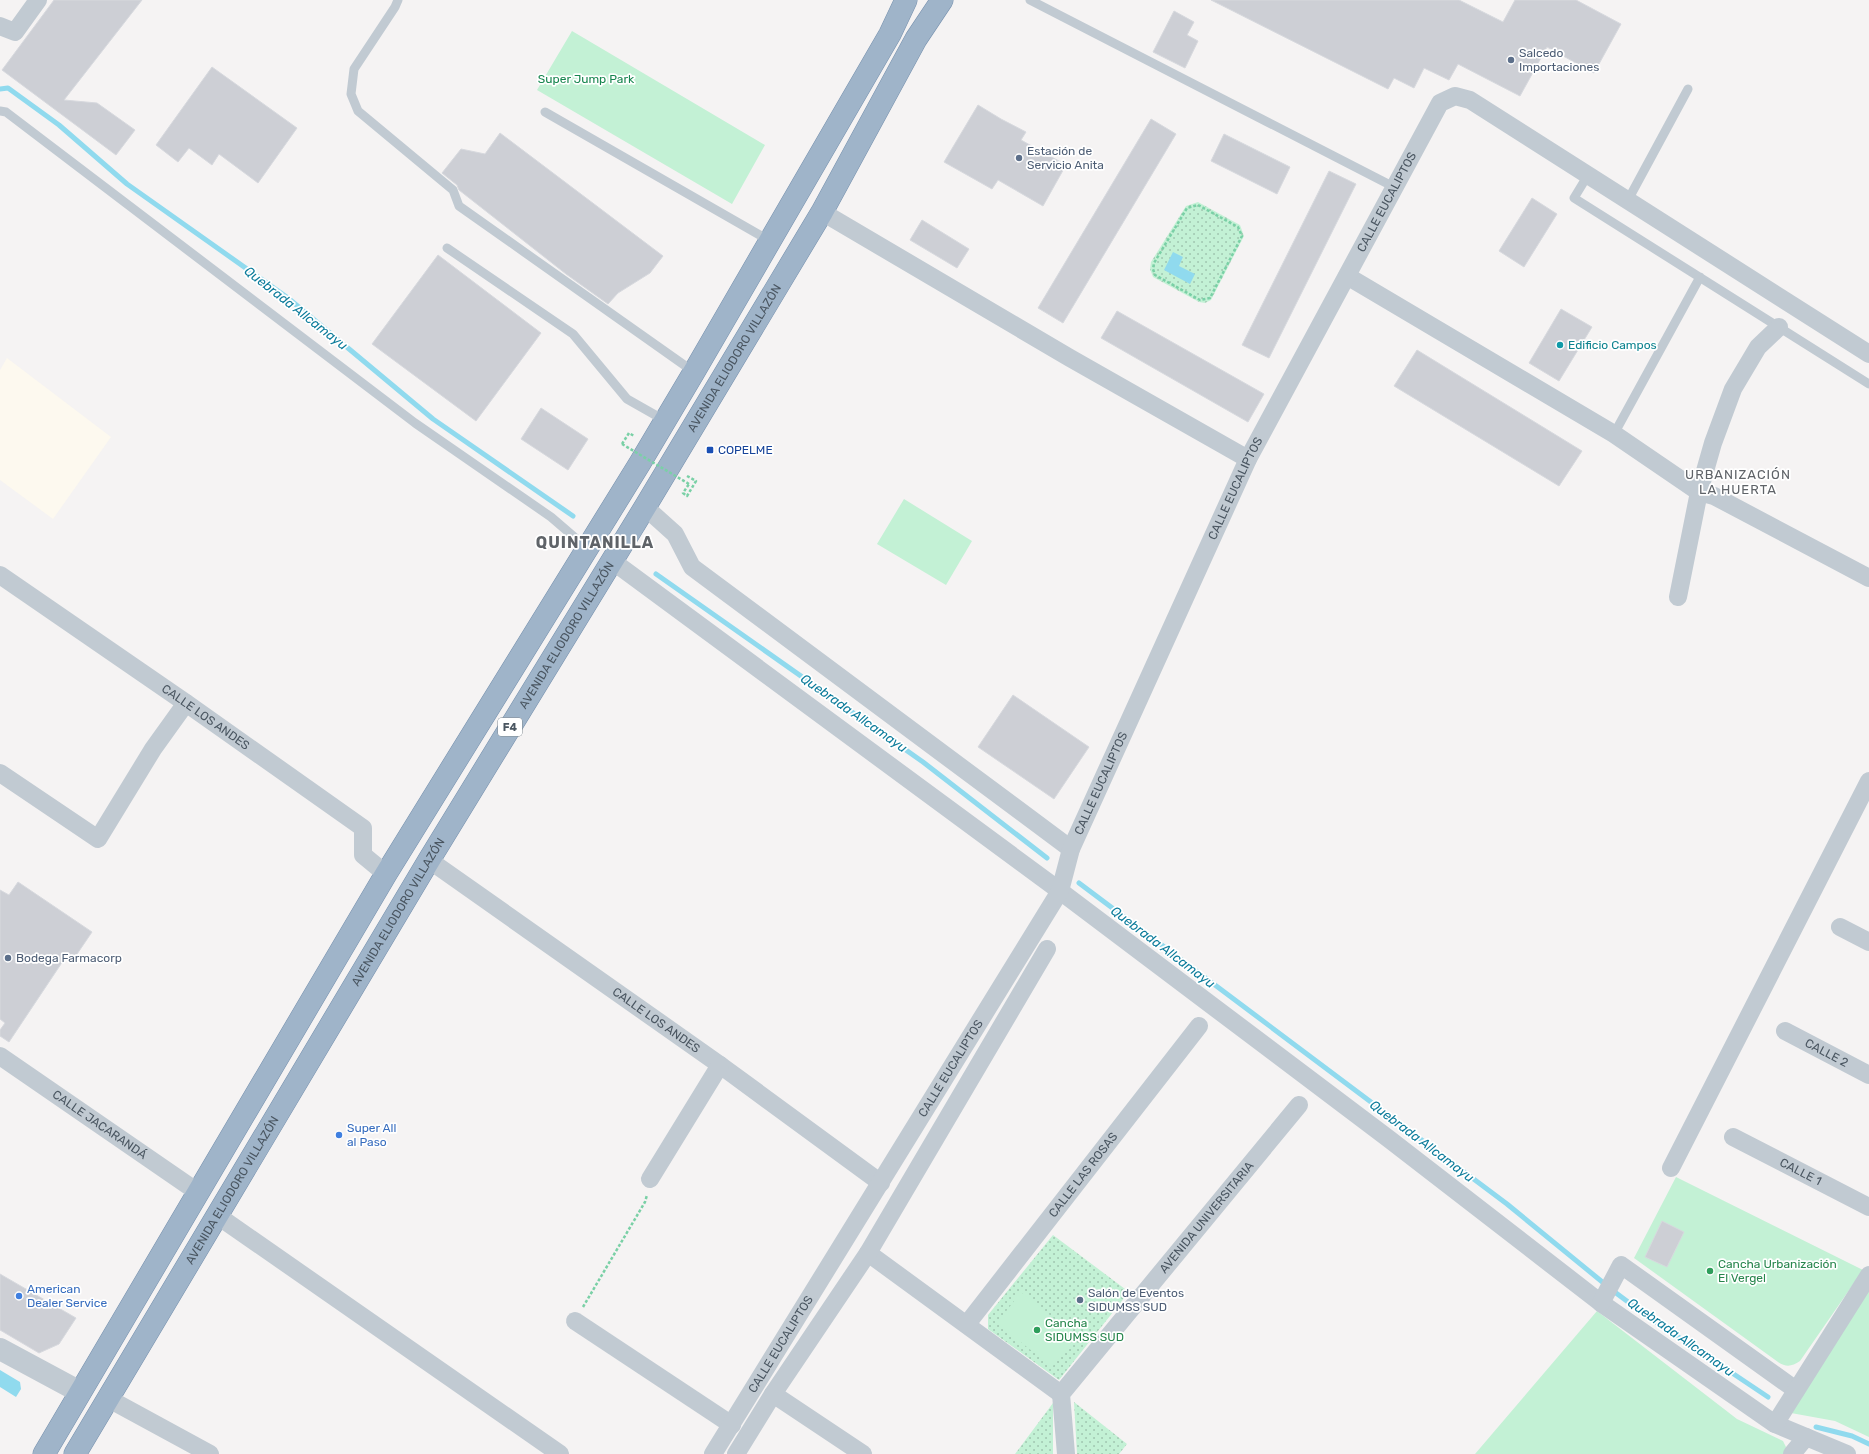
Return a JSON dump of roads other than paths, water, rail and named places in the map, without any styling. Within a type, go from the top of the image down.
[{"type":"highway","name":"F4","points":[[44,1454],[386,874],[694,372],[890,34],[906,0]]},
{"type":"highway","name":"AVENIDA ELIODORO VILLAZÓN","points":[[75,1454],[429,860],[611,560],[645,507],[822,212],[916,39],[942,0]]},
{"type":"street","points":[[0,26],[15,32],[38,0]]},
{"type":"street","name":"CALLE EUCALIPTOS","points":[[714,1454],[1060,891],[1071,849],[1248,459],[1440,103],[1455,96],[1470,100],[1588,175]]},
{"type":"street","points":[[1588,175],[1869,354]]},
{"type":"street","points":[[822,212],[1070,358],[1248,459]]},
{"type":"street","points":[[1347,276],[1614,434],[1699,492],[1714,496],[1869,578]]},
{"type":"street","points":[[1678,597],[1699,492],[1733,389],[1758,347],[1779,327]]},
{"type":"street","points":[[645,507],[675,534],[692,567],[1071,849]]},
{"type":"street","points":[[611,560],[1060,891],[1603,1299],[1775,1424],[1847,1454]]},
{"type":"street","name":"CALLE LOS ANDES","points":[[0,575],[186,703],[363,828],[362,856],[386,874]]},
{"type":"street","points":[[0,772],[98,838],[153,749],[186,703]]},
{"type":"street","points":[[1671,1168],[1869,781]]},
{"type":"street","name":"CALLE LOS ANDES","points":[[429,860],[720,1065],[881,1183]]},
{"type":"street","points":[[1840,927],[1869,942]]},
{"type":"street","name":"CALLE EUCALIPTOS","points":[[736,1454],[773,1394],[868,1253],[1048,949]]},
{"type":"street","name":"CALLE LAS ROSAS","points":[[967,1324],[1199,1026]]},
{"type":"street","name":"CALLE 2","points":[[1785,1031],[1869,1074]]},
{"type":"street","name":"CALLE JACARANDÁ","points":[[0,1056],[199,1193]]},
{"type":"street","points":[[650,1179],[720,1065]]},
{"type":"street","name":"AVENIDA UNIVERSITARIA","points":[[1061,1394],[1299,1105]]},
{"type":"street","name":"CALLE 1","points":[[1733,1137],[1869,1207]]},
{"type":"street","points":[[218,1216],[560,1454]]},
{"type":"street","points":[[868,1253],[1061,1394],[1066,1454]]},
{"type":"street","points":[[1603,1299],[1621,1265],[1796,1390]]},
{"type":"street","points":[[1775,1424],[1869,1274]]},
{"type":"street","points":[[575,1321],[732,1426]]},
{"type":"street","points":[[0,1349],[80,1392]]},
{"type":"street","points":[[773,1394],[863,1454]]},
{"type":"street","points":[[109,1398],[210,1454]]},
{"type":"street","points":[[1792,1454],[1806,1437]]},
{"type":"lane","points":[[398,0],[395,7],[354,69],[351,94],[358,111],[454,190],[459,206],[694,372]]},
{"type":"lane","points":[[1030,0],[1394,187]]},
{"type":"lane","points":[[1628,200],[1688,89]]},
{"type":"lane","points":[[0,111],[6,112],[414,423],[552,517],[587,548]]},
{"type":"lane","points":[[545,112],[770,241]]},
{"type":"lane","points":[[1588,175],[1574,198],[1869,384]]},
{"type":"lane","points":[[447,248],[573,334],[627,399],[664,420]]},
{"type":"lane","points":[[1614,434],[1700,277]]},
{"type":"water","points":[[1173,252],[1183,257],[1179,266],[1195,274],[1190,284],[1164,270]]},
{"type":"water","points":[[0,1370],[20,1382],[21,1389],[16,1397],[0,1387]]},
{"type":"waterway","name":"Quebrada Allcamayu","points":[[0,89],[8,88],[59,125],[127,184],[288,298],[433,419],[573,516]]},
{"type":"waterway","name":"Quebrada Allcamayu","points":[[656,574],[923,762],[1047,858]]},
{"type":"waterway","name":"Quebrada Allcamayu","points":[[1079,883],[1507,1204],[1606,1285]]},
{"type":"waterway","name":"Quebrada Allcamayu","points":[[1612,1290],[1647,1316],[1768,1397]]},
{"type":"waterway","name":"Quebrada Allcamayu","points":[[1816,1427],[1852,1436],[1869,1444]]},
{"type":"place","name":"Salcedo Importaciones","points":[[1511,60]]},
{"type":"place","name":"Estación de Servicio Anita","points":[[1019,158]]},
{"type":"place","name":"Edificio Campos","points":[[1560,345]]},
{"type":"place","name":"COPELME","points":[[710,450]]},
{"type":"place","name":"Bodega Farmacorp","points":[[8,958]]},
{"type":"place","name":"Super All al Paso","points":[[339,1135]]},
{"type":"place","name":"Cancha Urbanización El Vergel","points":[[1710,1271]]},
{"type":"place","name":"American Dealer Service","points":[[19,1296]]},
{"type":"place","name":"Salón de Eventos SIDUMSS SUD","points":[[1080,1300]]},
{"type":"place","name":"Cancha SIDUMSS SUD","points":[[1037,1330]]},
{"type":"district","name":"URBANIZACIÓN LA HUERTA","points":[[1738,482]]},
{"type":"district","name":"QUINTANILLA","points":[[595,542]]},
{"type":"park label","name":"Super Jump Park","points":[[586,79]]}]
